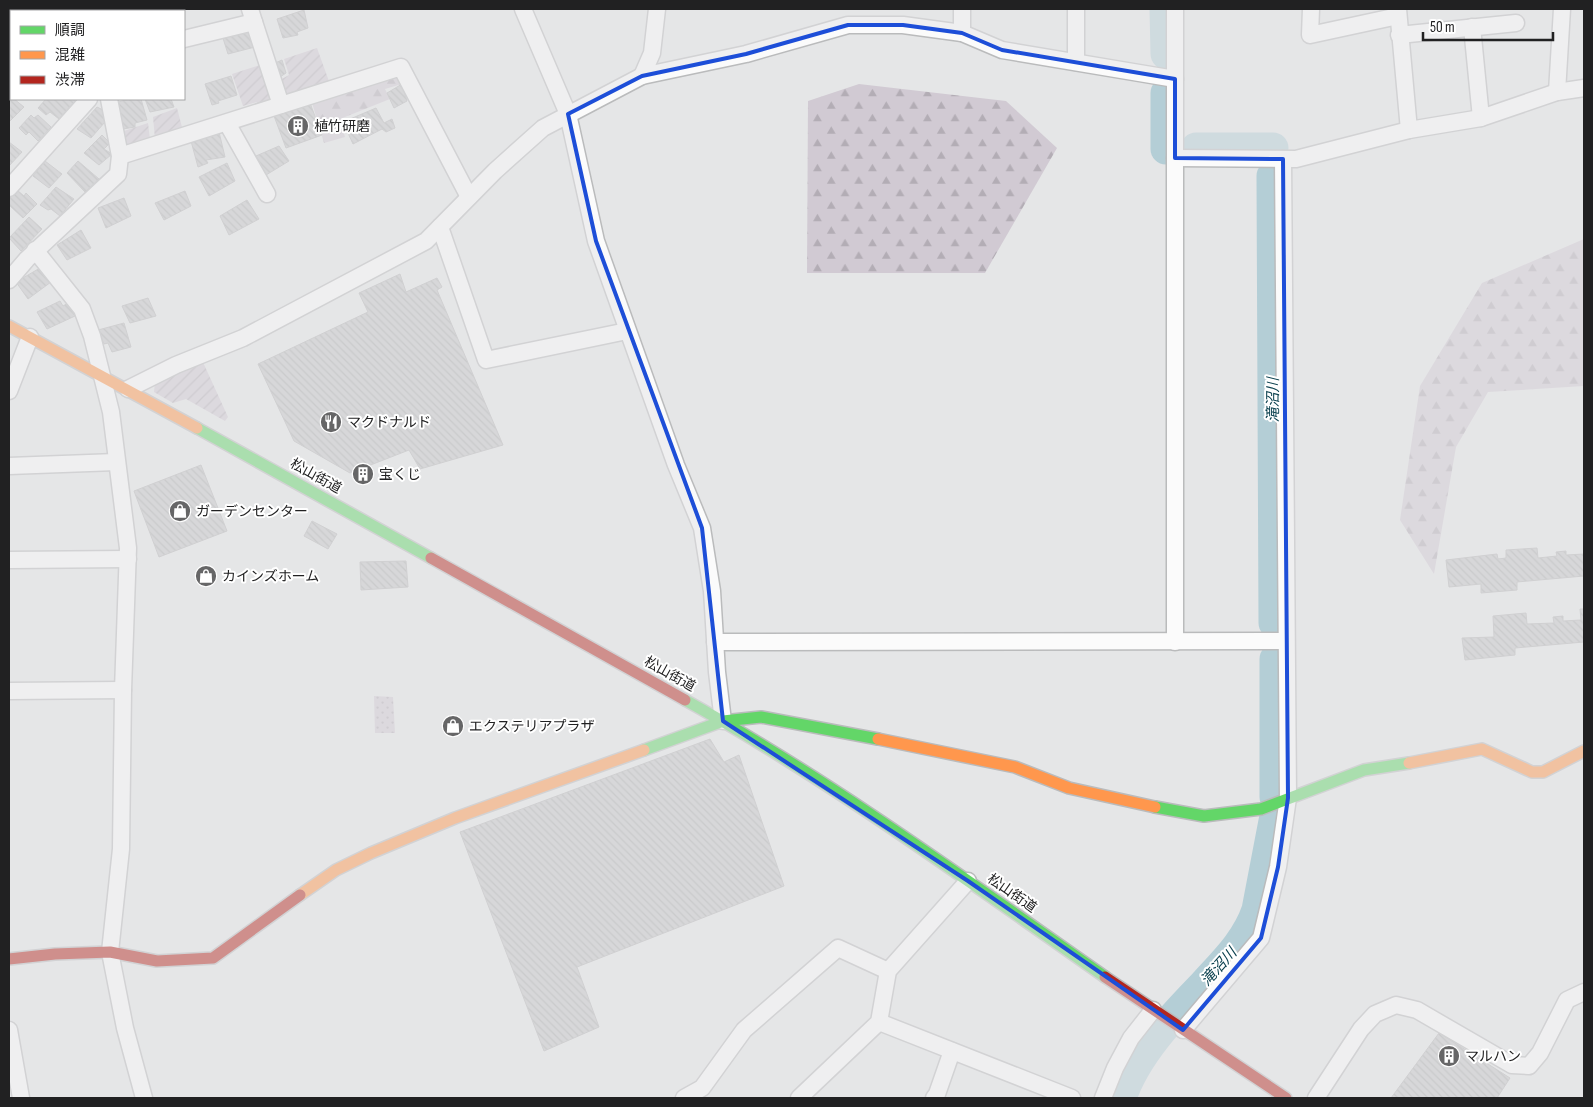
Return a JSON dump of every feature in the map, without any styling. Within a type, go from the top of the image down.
[{"type":"street","points":[[523,9],[568,114],[596,241],[676,466],[702,528],[712,591],[723,720]]},
{"type":"street","points":[[642,76],[652,53],[657,9]]},
{"type":"street","points":[[962,9],[962,33]]},
{"type":"street","points":[[1076,9],[1076,62]]},
{"type":"street","points":[[1174,9],[1174,642]]},
{"type":"street","points":[[1311,9],[1310,35],[1398,12],[1409,130]]},
{"type":"street","points":[[1557,92],[1562,9]]},
{"type":"street","points":[[185,39],[252,15],[282,106]]},
{"type":"street","points":[[128,389],[176,366],[243,338],[426,241],[495,171],[543,128],[642,76],[746,54],[847,17],[962,33],[1002,50],[1174,79]]},
{"type":"street","points":[[1399,35],[1472,26],[1516,23]]},
{"type":"street","points":[[1472,26],[1481,118]]},
{"type":"street","points":[[120,156],[402,68],[470,197]]},
{"type":"street","points":[[1174,158],[1296,159],[1409,130],[1481,118],[1557,92],[1584,88]]},
{"type":"street","points":[[9,188],[89,100]]},
{"type":"street","points":[[9,280],[35,250],[118,174],[120,156],[109,100]]},
{"type":"street","points":[[227,123],[267,194]]},
{"type":"street","points":[[1180,1028],[1261,938],[1278,867],[1288,798],[1283,159]]},
{"type":"street","points":[[440,226],[486,360],[627,331]]},
{"type":"street","points":[[35,250],[82,309],[92,336],[111,412],[128,559],[121,848],[110,952],[125,1028],[144,1098]]},
{"type":"street","name":"松山街道","points":[[9,326],[128,389],[723,720],[854,804],[968,881],[1180,1028],[1260,1091],[1286,1098]]},
{"type":"street","points":[[9,392],[30,337]]},
{"type":"street","points":[[9,466],[116,462]]},
{"type":"street","points":[[9,560],[128,559]]},
{"type":"street","points":[[715,642],[1286,641]]},
{"type":"street","points":[[9,691],[124,690]]},
{"type":"street","points":[[9,959],[55,954],[110,952],[156,961],[213,958],[336,870],[371,853],[464,814],[723,720],[761,717],[949,752],[1015,767],[1069,788],[1204,816],[1260,809],[1364,770],[1412,764],[1482,749],[1532,772],[1542,772],[1584,751]]},
{"type":"street","points":[[799,1098],[879,1022],[888,971],[968,881]]},
{"type":"street","points":[[684,1098],[702,1088],[744,1030],[838,948],[888,971]]},
{"type":"street","points":[[1316,1098],[1361,1029],[1375,1014],[1396,1005],[1417,1010],[1512,1065],[1529,1066],[1540,1053],[1567,1000],[1584,992]]},
{"type":"street","points":[[1103,1098],[1114,1068],[1131,1038],[1156,1013]]},
{"type":"street","points":[[879,1022],[1072,1098]]},
{"type":"street","points":[[9,1030],[21,1098]]},
{"type":"street","points":[[934,1098],[952,1051]]},
{"type":"highlighted area","points":[[848,25],[903,25],[962,33],[1002,50],[1175,79],[1175,158],[1283,159],[1288,798],[1278,867],[1261,938],[1183,1030],[968,881],[723,721],[702,528],[596,241],[568,114],[642,76],[746,54]]},
{"type":"green space","points":[[317,48],[330,84],[295,96],[286,94],[280,80],[289,75],[284,59]]},
{"type":"green space","points":[[266,63],[275,101],[258,105],[257,102],[243,106],[232,74]]},
{"type":"green space","points":[[397,69],[402,84],[385,89],[390,99],[340,119],[345,137],[324,143],[310,96]]},
{"type":"green space","points":[[859,84],[1006,101],[1057,148],[985,273],[807,273],[808,101]]},
{"type":"green space","points":[[177,108],[183,131],[155,139],[153,117]]},
{"type":"green space","points":[[148,123],[150,140],[128,148],[123,145],[121,132]]},
{"type":"green space","points":[[1584,239],[1584,386],[1488,392],[1456,447],[1434,574],[1400,520],[1420,386],[1482,283]]},
{"type":"green space","points":[[202,360],[228,417],[225,421],[186,399],[173,403],[154,392],[155,382]]},
{"type":"green space","points":[[374,696],[393,697],[395,733],[375,733]]},
{"type":"building","points":[[9,9],[35,9],[10,10],[9,12]]},
{"type":"building","points":[[304,10],[308,28],[297,32],[298,35],[283,38],[277,19]]},
{"type":"building","points":[[251,29],[255,47],[228,54],[222,35]]},
{"type":"building","points":[[9,43],[10,64],[9,65]]},
{"type":"building","points":[[282,60],[286,73],[280,77],[275,63]]},
{"type":"building","points":[[231,76],[237,95],[212,105],[205,84]]},
{"type":"building","points":[[402,84],[407,101],[394,108],[387,93]]},
{"type":"building","points":[[9,99],[15,100],[24,107],[9,122]]},
{"type":"building","points":[[45,100],[75,101],[59,119],[50,112],[46,115],[38,108]]},
{"type":"building","points":[[126,100],[141,100],[147,120],[135,123],[135,127],[123,129],[115,103]]},
{"type":"building","points":[[145,100],[171,100],[174,107],[150,112]]},
{"type":"building","name":"植竹研磨","points":[[310,103],[322,135],[286,148],[274,116]]},
{"type":"building","points":[[97,107],[105,111],[102,115],[105,122],[91,138],[77,129]]},
{"type":"building","points":[[376,108],[384,123],[392,119],[395,128],[386,132],[382,129],[353,144],[343,122]]},
{"type":"building","points":[[31,115],[34,118],[38,115],[51,127],[38,141],[29,132],[26,135],[19,128]]},
{"type":"building","points":[[219,132],[225,157],[206,160],[208,163],[198,167],[191,141]]},
{"type":"building","points":[[102,135],[110,143],[104,149],[112,154],[99,165],[84,153]]},
{"type":"building","points":[[9,142],[22,152],[9,166]]},
{"type":"building","points":[[279,146],[289,161],[266,175],[256,156]]},
{"type":"building","points":[[45,161],[62,174],[49,188],[33,176]]},
{"type":"building","points":[[78,161],[99,179],[85,192],[67,173]]},
{"type":"building","points":[[227,163],[235,181],[209,196],[199,177]]},
{"type":"building","points":[[56,187],[74,199],[60,216],[51,209],[48,210],[40,205]]},
{"type":"building","points":[[17,190],[24,196],[26,193],[37,204],[23,218],[9,205],[9,197]]},
{"type":"building","points":[[185,191],[191,206],[164,220],[155,203]]},
{"type":"building","points":[[124,198],[131,216],[106,228],[98,208]]},
{"type":"building","points":[[247,200],[259,219],[229,235],[220,216]]},
{"type":"building","points":[[29,217],[42,229],[21,251],[9,238]]},
{"type":"building","points":[[81,230],[91,248],[67,260],[57,245]]},
{"type":"building","points":[[40,268],[51,282],[28,299],[16,282]]},
{"type":"building","points":[[400,274],[406,292],[437,278],[442,287],[437,290],[503,445],[420,469],[409,450],[350,473],[294,441],[258,364],[368,312],[359,293]]},
{"type":"building","points":[[148,298],[156,316],[130,323],[122,306]]},
{"type":"building","points":[[60,301],[63,306],[68,303],[75,316],[47,329],[37,312]]},
{"type":"building","points":[[124,323],[131,347],[112,352],[108,343],[104,344],[98,330]]},
{"type":"building","name":"ガーデンセンター","points":[[201,465],[227,531],[159,557],[134,491]]},
{"type":"building","name":"宝くじ","points":[[365,469],[368,475],[361,478],[359,472]]},
{"type":"building","points":[[312,521],[337,534],[328,549],[304,536]]},
{"type":"building","points":[[1537,548],[1538,558],[1557,556],[1556,552],[1566,551],[1566,555],[1584,554],[1584,576],[1517,582],[1517,590],[1481,593],[1481,584],[1449,587],[1446,560],[1497,554],[1498,559],[1506,558],[1506,550]]},
{"type":"building","points":[[406,561],[408,587],[361,590],[360,562]]},
{"type":"building","points":[[1580,609],[1584,609],[1584,642],[1515,648],[1515,655],[1465,660],[1462,638],[1494,637],[1493,616],[1526,613],[1527,624],[1554,623],[1553,617],[1563,616],[1563,621],[1581,620]]},
{"type":"building","points":[[710,739],[724,762],[739,755],[784,886],[577,967],[599,1027],[544,1051],[460,832]]},
{"type":"building","name":"マルハン","points":[[1439,1033],[1510,1078],[1497,1098],[1391,1098]]},
{"type":"waterway","points":[[1165,9],[1166,54]]},
{"type":"waterway","points":[[1166,93],[1166,149]]},
{"type":"waterway","points":[[1196,148],[1273,148]]},
{"type":"waterway","name":"滝沼川","points":[[1272,176],[1274,623]]},
{"type":"waterway","name":"滝沼川","points":[[1275,659],[1275,797]]},
{"type":"waterway","name":"滝沼川","points":[[1121,1098],[1145,1051],[1227,958],[1241,941],[1253,921],[1257,910],[1275,816]]},
{"type":"traffic: fast","points":[[197,428],[431,558]]},
{"type":"traffic: fast","points":[[685,700],[739,731],[846,798],[1105,977]]},
{"type":"traffic: fast","points":[[644,750],[723,721],[761,717],[878,739]]},
{"type":"traffic: fast","points":[[1155,807],[1204,816],[1261,809],[1364,770],[1409,763]]},
{"type":"traffic: slow","points":[[9,326],[197,428]]},
{"type":"traffic: slow","points":[[878,739],[1015,767],[1069,788],[1155,807]]},
{"type":"traffic: slow","points":[[1409,763],[1482,749],[1532,772],[1543,772],[1584,751]]},
{"type":"traffic: slow","points":[[300,895],[336,870],[371,853],[455,818],[644,750]]},
{"type":"traffic: jam","points":[[431,558],[685,700]]},
{"type":"traffic: jam","points":[[9,959],[55,954],[110,952],[157,961],[213,958],[300,895]]},
{"type":"traffic: jam","points":[[1105,977],[1286,1098]]},
{"type":"place","name":"植竹研磨","points":[[298,126]]},
{"type":"place","name":"マクドナルド","points":[[331,422]]},
{"type":"place","name":"宝くじ","points":[[363,474]]},
{"type":"place","name":"ガーデンセンター","points":[[180,511]]},
{"type":"place","name":"カインズホーム","points":[[206,576]]},
{"type":"place","name":"エクステリアプラザ","points":[[453,726]]},
{"type":"place","name":"マルハン","points":[[1449,1056]]}]
